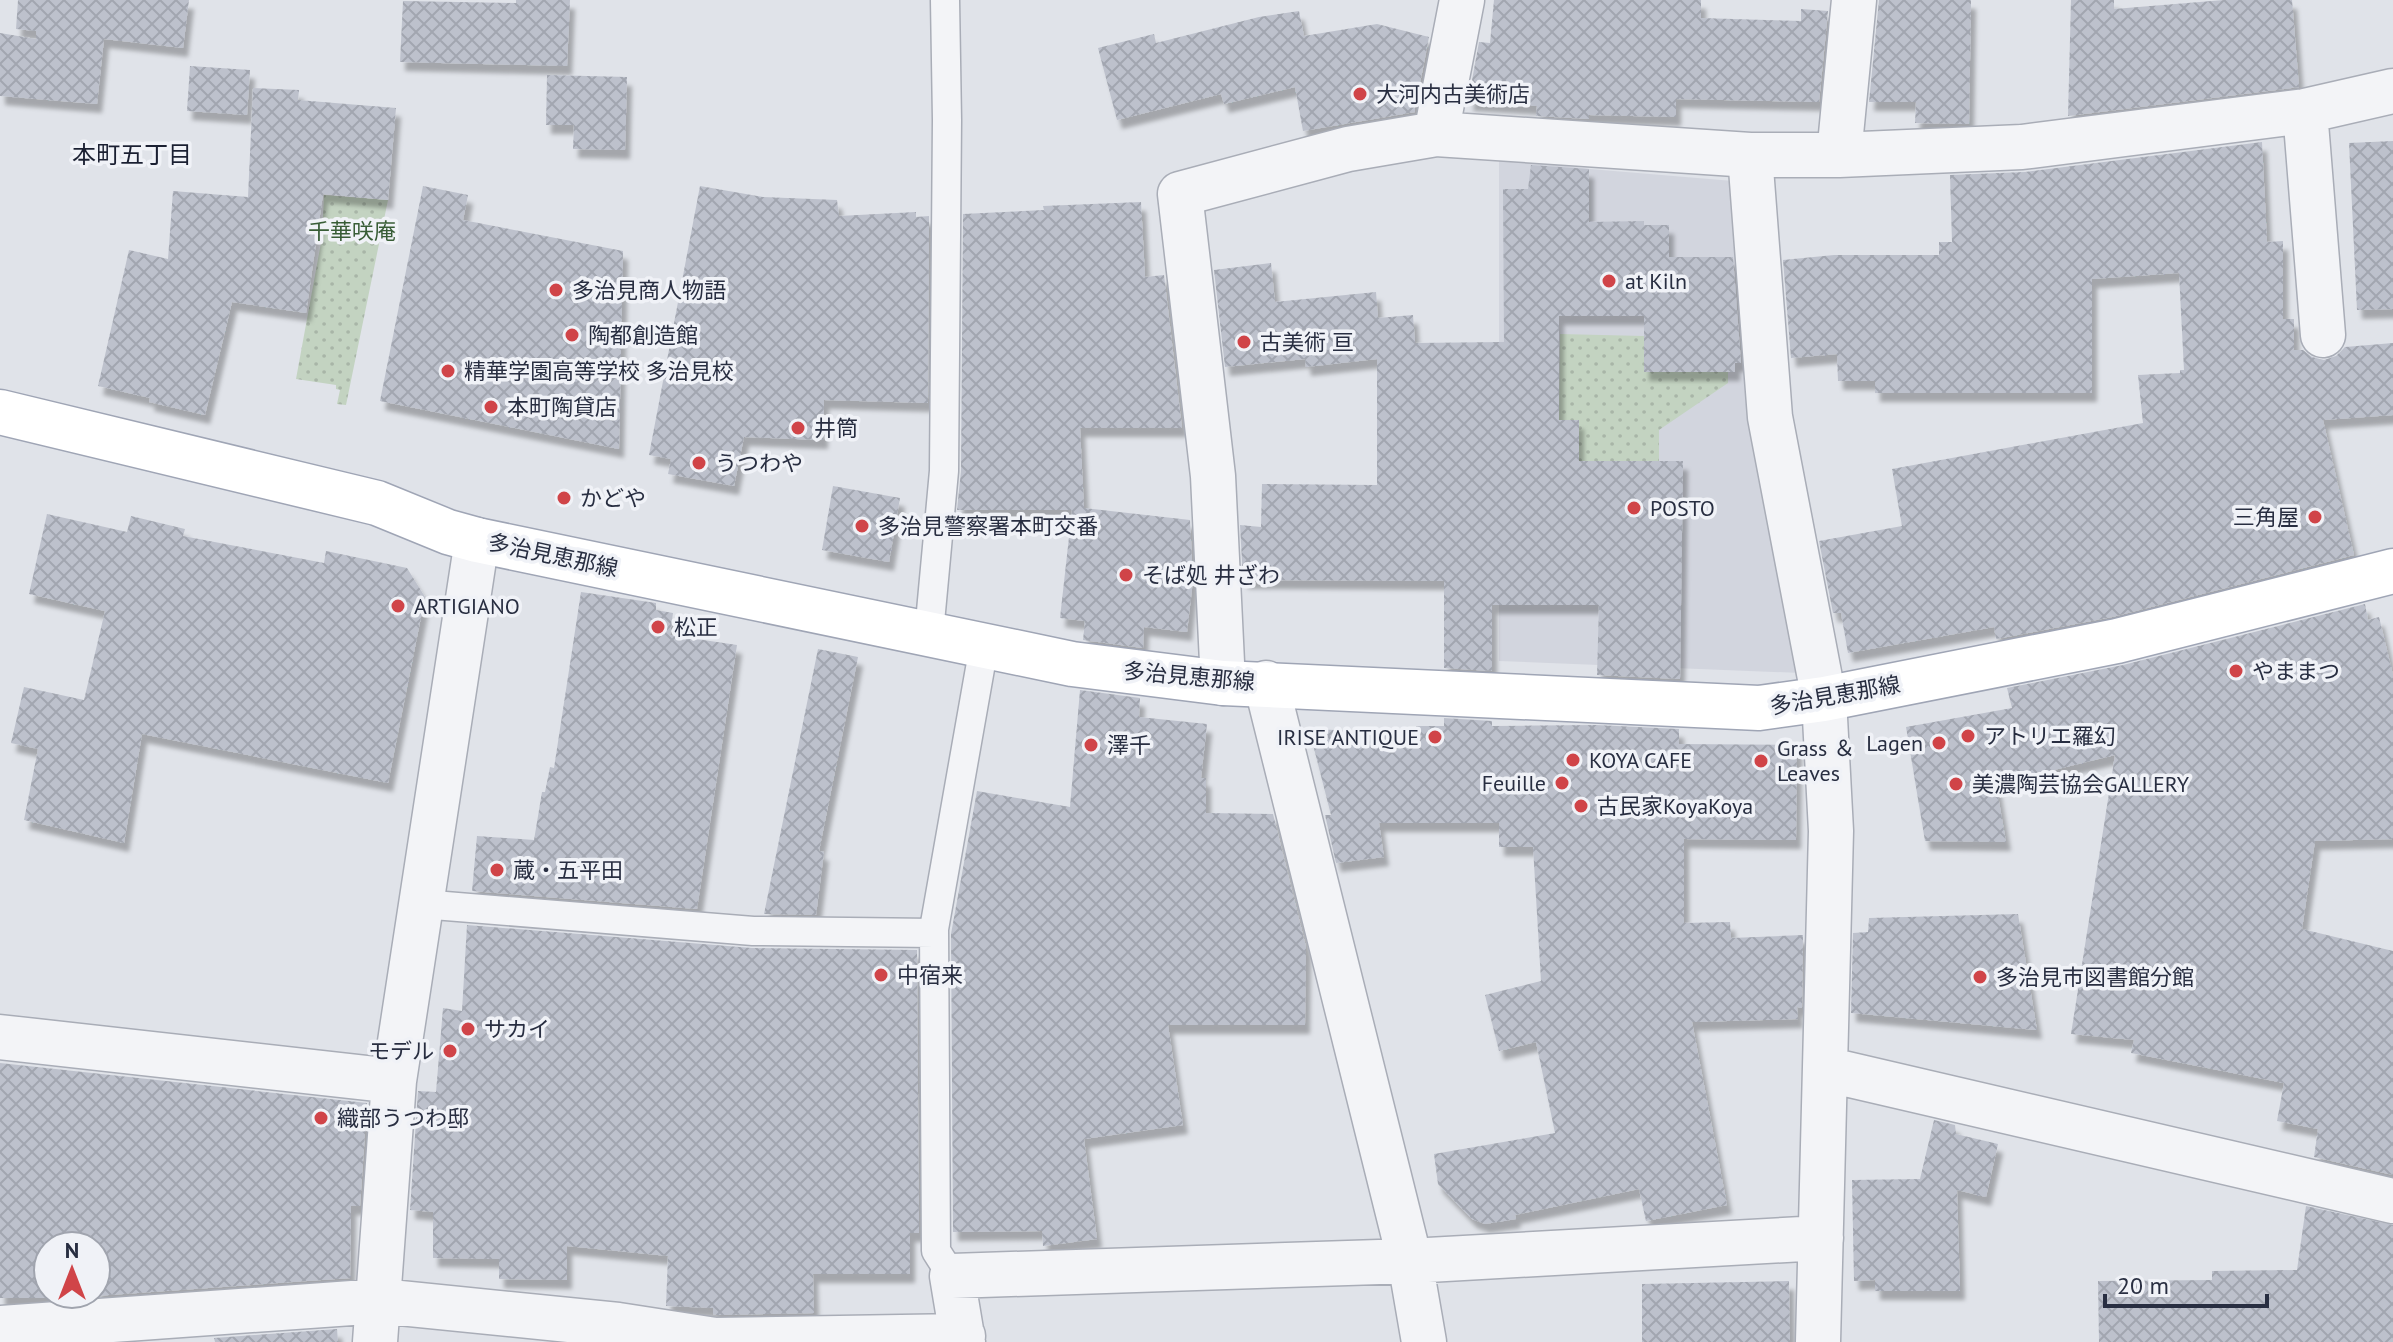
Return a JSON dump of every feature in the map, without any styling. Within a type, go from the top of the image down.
[{"type":"main road","name":"多治見恵那線","points":[[0,412],[377,503],[448,532],[477,540],[1072,664],[1244,683],[1759,708],[1824,699],[2117,641],[2393,571]]},
{"type":"street","points":[[1436,134],[1462,0]]},
{"type":"street","points":[[1839,155],[1854,0]]},
{"type":"street","points":[[1424,1342],[1410,1261],[1244,683],[1213,476],[1180,194],[1348,149],[1436,134],[1750,155],[1839,155],[2022,147],[2305,111],[2393,91]]},
{"type":"street","points":[[2305,111],[2323,335]]},
{"type":"street","points":[[1750,155],[1770,417],[1824,699],[1831,831],[1818,1342]]},
{"type":"street","points":[[378,1322],[394,1081],[477,540]]},
{"type":"street","points":[[0,1037],[394,1081]]},
{"type":"street","points":[[1825,1069],[2393,1201]]},
{"type":"street","points":[[0,1328],[378,1322],[618,1325],[715,1340],[963,1339],[952,1276],[1410,1261],[1821,1238]]},
{"type":"lane","points":[[929,633],[944,471],[945,0]]},
{"type":"lane","points":[[952,1276],[936,1251],[934,933],[984,646]]},
{"type":"lane","points":[[421,904],[753,931],[934,933]]},
{"type":"shaded area","points":[[1499,158],[1733,181],[1801,673],[1499,661]]},
{"type":"green space","name":"千華咲庵","points":[[324,195],[388,200],[346,405],[337,404],[340,390],[336,389],[336,385],[296,379],[322,237]]},
{"type":"green space","points":[[1560,334],[1644,336],[1644,372],[1728,372],[1728,383],[1659,430],[1659,461],[1579,461],[1559,420]]},
{"type":"building","points":[[18,0],[189,0],[183,48],[104,39],[97,104],[0,96],[0,33],[36,39],[36,31],[16,29]]},
{"type":"building","points":[[516,0],[570,0],[567,66],[400,62],[403,1],[516,3]]},
{"type":"building","points":[[1494,0],[1701,0],[1701,18],[1801,21],[1801,9],[1828,11],[1819,102],[1676,99],[1676,117],[1589,115],[1589,119],[1536,116],[1537,106],[1468,102],[1479,42],[1490,43]]},
{"type":"building","points":[[1879,0],[1971,0],[1969,124],[1915,123],[1916,102],[1869,102]]},
{"type":"building","points":[[2071,0],[2114,0],[2114,9],[2224,0],[2292,0],[2299,87],[2068,116]]},
{"type":"building","points":[[1299,11],[1304,36],[1377,24],[1429,37],[1415,112],[1303,131],[1295,87],[1224,104],[1221,94],[1117,120],[1098,48],[1154,34],[1156,43],[1259,17]]},
{"type":"building","points":[[190,66],[250,70],[247,115],[187,111]]},
{"type":"building","points":[[547,75],[627,77],[625,150],[573,149],[574,125],[546,125]]},
{"type":"building","points":[[253,88],[299,90],[298,100],[396,108],[388,200],[323,194],[306,313],[232,302],[205,415],[98,386],[129,250],[168,259],[173,191],[248,197]]},
{"type":"building","points":[[2393,141],[2393,309],[2357,310],[2349,143]]},
{"type":"building","points":[[2262,142],[2267,242],[2283,241],[2283,319],[2294,319],[2294,350],[2303,350],[2312,357],[2324,360],[2336,356],[2345,347],[2393,343],[2393,415],[2323,420],[2354,555],[2112,617],[1996,639],[1994,627],[1848,653],[1841,613],[1833,613],[1819,541],[1902,526],[1892,469],[2143,423],[2138,375],[2180,373],[2184,370],[2179,273],[2092,279],[2092,393],[1875,393],[1875,381],[1838,381],[1837,354],[1791,358],[1783,260],[1834,255],[1939,255],[1939,242],[1952,242],[1950,175],[2025,172]]},
{"type":"building","points":[[1531,165],[1589,169],[1589,222],[1644,221],[1644,225],[1669,225],[1669,257],[1733,257],[1741,363],[1735,363],[1735,372],[1644,372],[1644,316],[1559,316],[1559,420],[1579,420],[1579,461],[1683,461],[1680,679],[1597,675],[1599,605],[1492,605],[1492,671],[1444,668],[1444,581],[1243,580],[1240,525],[1261,527],[1262,484],[1377,485],[1377,359],[1306,367],[1305,359],[1225,367],[1214,270],[1271,263],[1275,302],[1376,292],[1378,318],[1413,315],[1415,343],[1504,342],[1503,189],[1528,189]]},
{"type":"building","name":"陶都創造館","points":[[423,186],[468,195],[463,220],[623,251],[619,449],[380,401]]},
{"type":"building","points":[[700,186],[763,197],[837,200],[839,216],[916,212],[916,217],[929,216],[928,403],[824,400],[823,440],[744,437],[734,486],[668,474],[671,459],[649,455]]},
{"type":"building","points":[[1141,202],[1145,277],[1164,275],[1182,428],[1080,428],[1084,508],[1190,520],[1193,580],[1187,632],[1144,627],[1143,648],[1083,640],[1085,621],[1060,618],[1072,510],[957,510],[961,471],[963,214],[1044,210],[1043,206]]},
{"type":"building","points":[[833,486],[900,498],[889,562],[822,550]]},
{"type":"building","points":[[47,514],[127,532],[131,516],[185,529],[183,536],[324,563],[326,551],[407,568],[425,597],[388,783],[142,734],[124,843],[24,820],[38,749],[11,743],[24,687],[84,700],[105,611],[29,594]]},
{"type":"building","points":[[581,592],[656,603],[656,610],[673,613],[670,635],[737,645],[697,909],[472,891],[477,836],[534,840],[542,792],[545,792],[550,767],[554,768]]},
{"type":"building","points":[[2365,604],[2368,620],[2379,617],[2393,675],[2393,839],[2315,841],[2302,929],[2393,951],[2393,1175],[2314,1157],[2318,1129],[2277,1121],[2284,1083],[2131,1053],[2134,1040],[2071,1034],[2115,755],[1996,784],[2006,842],[1925,841],[1906,727],[2012,708],[2007,688],[2123,665]]},
{"type":"building","points":[[818,649],[858,657],[819,851],[824,852],[816,915],[764,914]]},
{"type":"building","points":[[1080,690],[1140,698],[1139,717],[1207,724],[1201,778],[1206,778],[1206,813],[1273,814],[1306,947],[1305,1025],[1168,1025],[1183,1125],[1084,1139],[1097,1239],[1043,1246],[1042,1231],[953,1232],[951,934],[977,791],[1070,807]]},
{"type":"building","points":[[1444,718],[1492,721],[1492,726],[1596,725],[1679,729],[1679,744],[1797,745],[1796,840],[1684,839],[1684,923],[1730,922],[1731,938],[1803,935],[1802,1008],[1797,1007],[1798,1019],[1692,1022],[1727,1205],[1646,1221],[1639,1189],[1485,1224],[1472,1219],[1438,1184],[1434,1154],[1555,1133],[1536,1042],[1499,1051],[1485,995],[1541,981],[1533,847],[1499,847],[1499,823],[1379,823],[1384,857],[1336,863],[1325,815],[1331,815],[1309,729],[1417,733],[1416,726],[1444,726]]},
{"type":"building","points":[[2018,914],[2037,1030],[1851,1013],[1853,933],[1868,932],[1869,918]]},
{"type":"building","points":[[467,925],[752,948],[917,950],[919,1233],[910,1233],[910,1274],[813,1274],[814,1313],[717,1315],[713,1314],[713,1308],[666,1306],[668,1256],[567,1246],[567,1280],[499,1279],[499,1259],[433,1258],[433,1212],[410,1210],[418,1091],[436,1092],[443,1008],[462,1011]]},
{"type":"building","points":[[0,1063],[367,1103],[360,1206],[351,1206],[350,1278],[112,1295],[112,1230],[32,1230],[32,1298],[0,1298]]},
{"type":"building","points":[[1934,1120],[1955,1125],[1956,1134],[1998,1144],[1986,1197],[1957,1190],[1960,1291],[1875,1291],[1875,1280],[1854,1281],[1852,1180],[1920,1179]]},
{"type":"building","points":[[2306,1206],[2393,1225],[2393,1342],[2099,1342],[2098,1281],[2212,1280],[2212,1271],[2297,1270]]},
{"type":"building","points":[[1789,1281],[1790,1342],[1642,1342],[1642,1284]]},
{"type":"building","points":[[337,1329],[338,1342],[215,1342],[214,1338]]},
{"type":"place","name":"大河内古美術店","points":[[1360,94]]},
{"type":"place","name":"at Kiln","points":[[1609,281]]},
{"type":"place","name":"多治見商人物語","points":[[556,290]]},
{"type":"place","name":"陶都創造館","points":[[572,335]]},
{"type":"place","name":"古美術 亘","points":[[1244,342]]},
{"type":"place","name":"精華学園高等学校 多治見校","points":[[448,371]]},
{"type":"place","name":"本町陶貸店","points":[[491,407]]},
{"type":"place","name":"井筒","points":[[798,428]]},
{"type":"place","name":"うつわや","points":[[699,463]]},
{"type":"place","name":"かどや","points":[[564,498]]},
{"type":"place","name":"POSTO","points":[[1634,508]]},
{"type":"place","name":"三角屋","points":[[2315,517]]},
{"type":"place","name":"多治見警察署本町交番","points":[[862,526]]},
{"type":"place","name":"そば処 井ざわ","points":[[1126,575]]},
{"type":"place","name":"ARTIGIANO","points":[[398,606]]},
{"type":"place","name":"松正","points":[[658,627]]},
{"type":"place","name":"やままつ","points":[[2236,671]]},
{"type":"place","name":"アトリエ羅幻","points":[[1968,736]]},
{"type":"place","name":"IRISE ANTIQUE","points":[[1435,737]]},
{"type":"place","name":"Lagen","points":[[1939,743]]},
{"type":"place","name":"澤千","points":[[1091,745]]},
{"type":"place","name":"KOYA CAFE","points":[[1573,760]]},
{"type":"place","name":"Grass ＆ Leaves","points":[[1761,761]]},
{"type":"place","name":"Feuille","points":[[1562,783]]},
{"type":"place","name":"美濃陶芸協会GALLERY","points":[[1956,784]]},
{"type":"place","name":"古民家KoyaKoya","points":[[1581,806]]},
{"type":"place","name":"蔵・五平田","points":[[497,870]]},
{"type":"place","name":"中宿来","points":[[881,975]]},
{"type":"place","name":"多治見市図書館分館","points":[[1980,977]]},
{"type":"place","name":"サカイ","points":[[468,1029]]},
{"type":"place","name":"モデル","points":[[450,1051]]},
{"type":"place","name":"織部うつわ邸","points":[[321,1118]]},
{"type":"district","name":"本町五丁目","points":[[132,155]]}]
